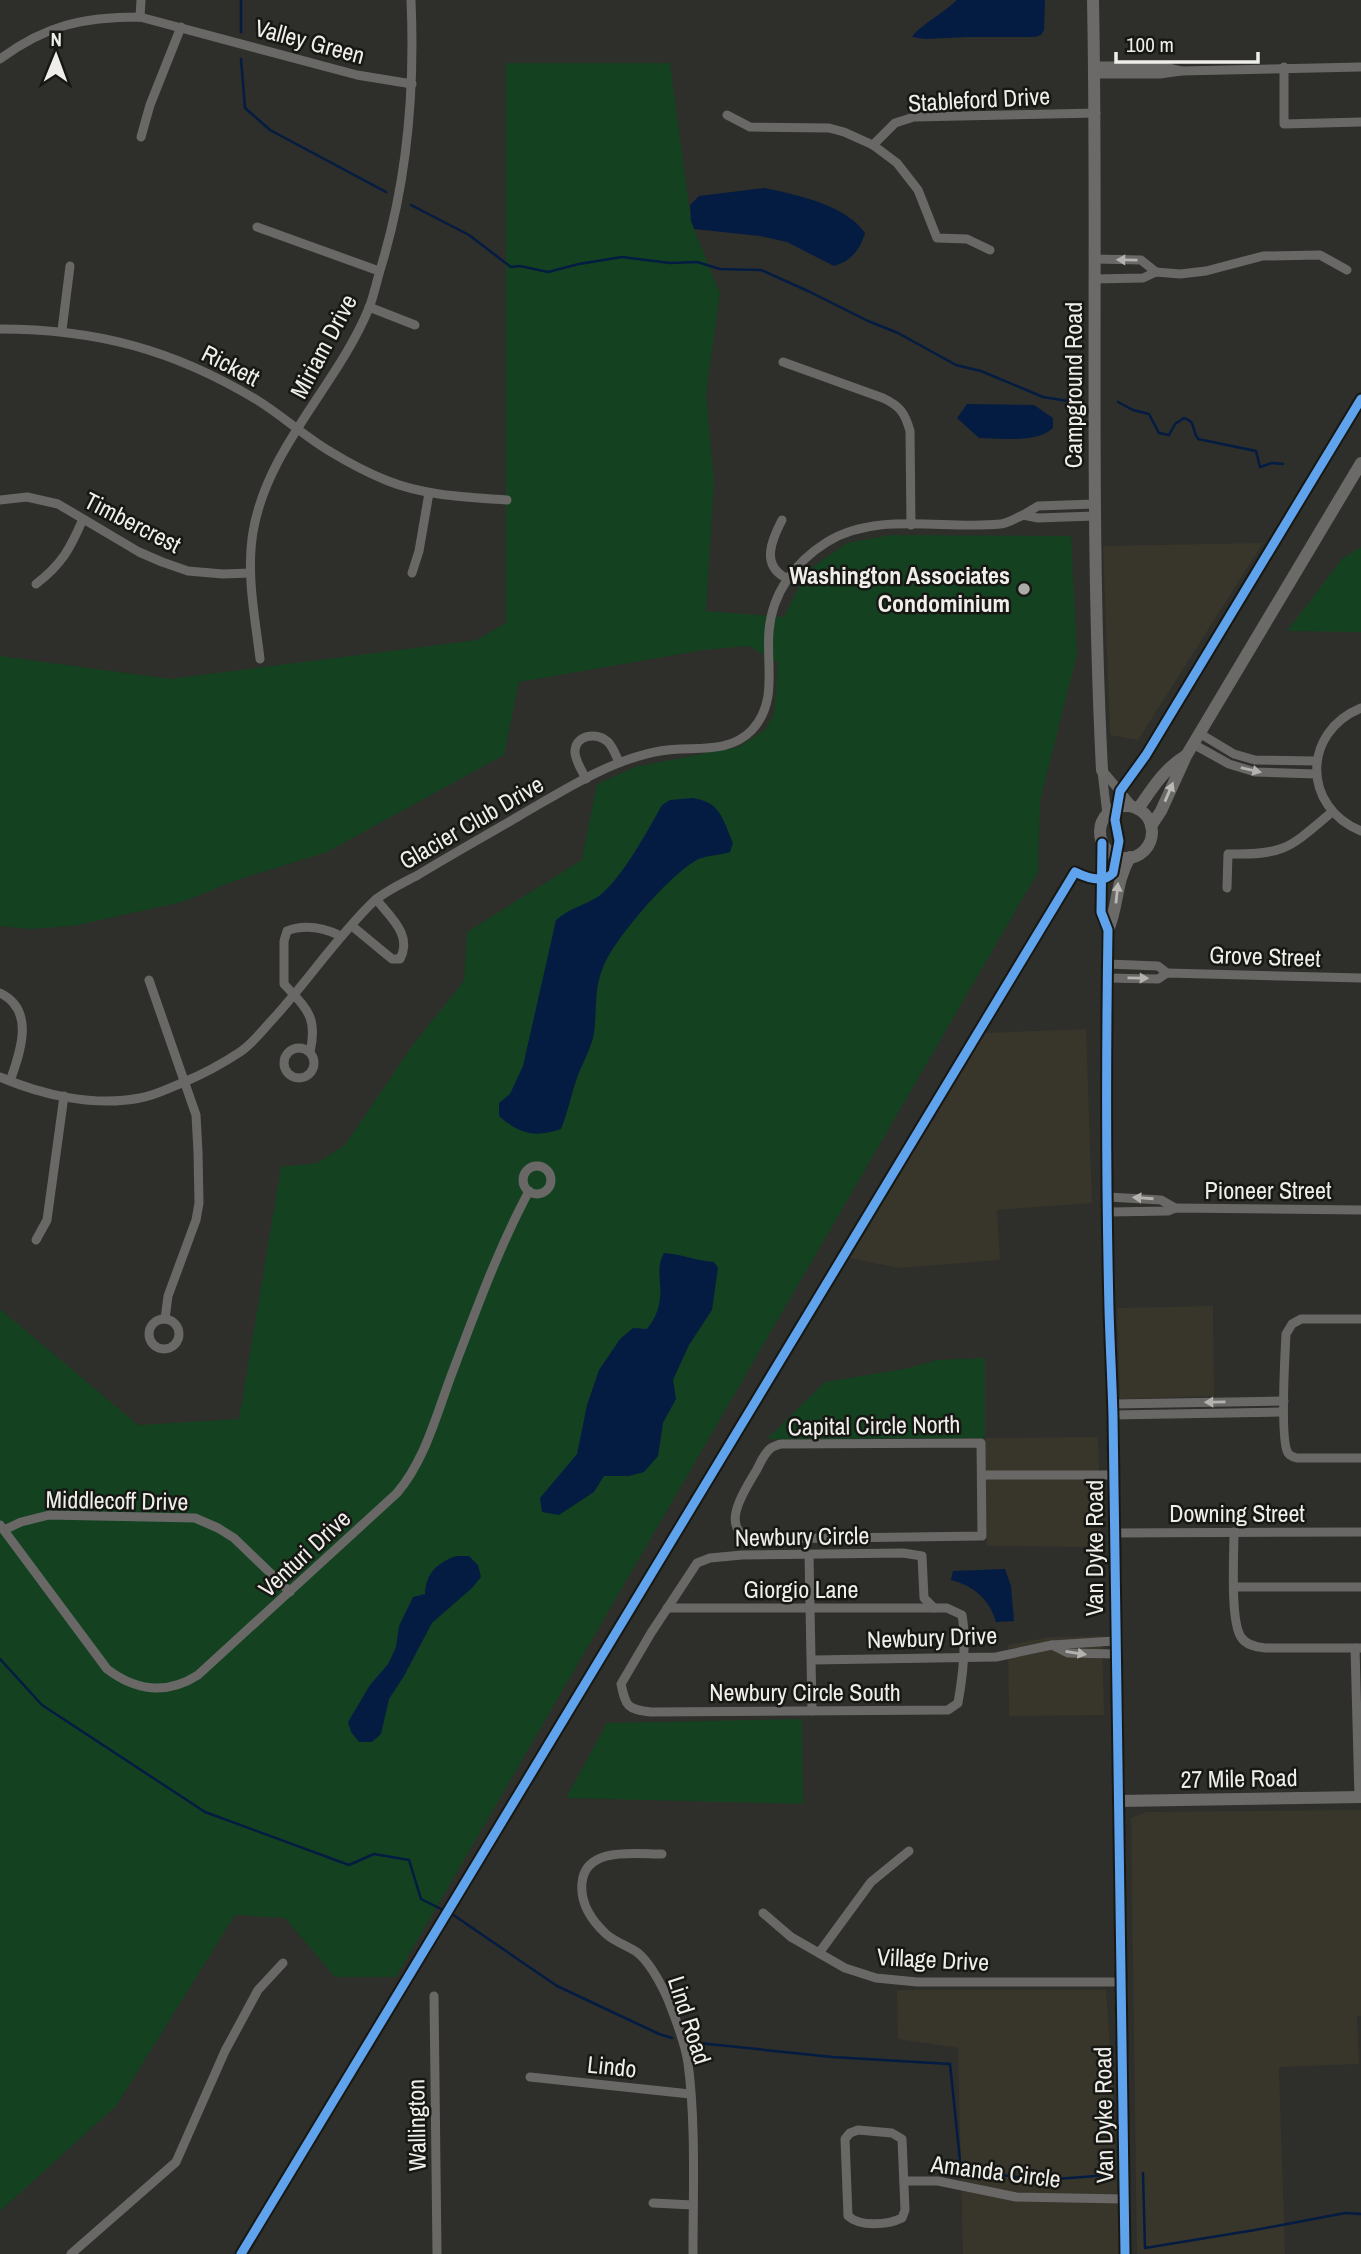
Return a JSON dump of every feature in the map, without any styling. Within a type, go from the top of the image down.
[{"type":"street","points":[[140,17],[141,0]]},
{"type":"street","name":"Miriam Drive","points":[[260,659],[250,573],[252,535],[258,508],[271,474],[333,377],[369,307],[392,232],[402,187],[410,121],[411,0]]},
{"type":"street","name":"Campground Road","points":[[1093,0],[1096,113],[1094,510],[1102,770],[1107,814]]},
{"type":"street","name":"Valley Green","points":[[0,59],[22,43],[58,26],[90,19],[140,17],[357,75],[412,84]]},
{"type":"street","points":[[141,137],[150,105],[181,27]]},
{"type":"street","points":[[1094,70],[1160,66],[1181,71],[1361,67]]},
{"type":"street","points":[[1284,67],[1284,124],[1361,122]]},
{"type":"street","name":"Stableford Drive","points":[[873,145],[895,123],[915,117],[1096,113]]},
{"type":"street","points":[[727,115],[750,127],[829,128],[873,145],[897,163],[918,190],[937,238],[967,239],[990,250]]},
{"type":"street","points":[[257,227],[379,271]]},
{"type":"street","points":[[1094,279],[1143,278],[1156,272],[1180,274],[1206,271],[1263,257],[1320,256],[1347,270]]},
{"type":"street","points":[[1094,259],[1141,260],[1156,272]]},
{"type":"street","points":[[62,330],[70,266]]},
{"type":"street","points":[[369,307],[415,325]]},
{"type":"street","name":"Rickett","points":[[0,329],[62,330],[114,340],[165,355],[213,375],[259,401],[329,452],[390,482],[429,493],[508,500]]},
{"type":"street","points":[[783,362],[898,406],[906,416],[910,431],[911,525]]},
{"type":"street","points":[[1136,808],[1117,808],[1107,814],[1101,826],[1102,843],[1114,855],[1130,857],[1144,850],[1149,843],[1151,826],[1196,738],[1361,463]]},
{"type":"street","points":[[412,573],[419,551],[429,493]]},
{"type":"street","name":"Timbercrest","points":[[0,500],[27,497],[58,504],[162,562],[188,570],[223,574],[250,573]]},
{"type":"street","points":[[1062,505],[1062,517]]},
{"type":"street","name":"Glacier Club Drive","points":[[0,1077],[64,1096],[102,1101],[141,1098],[185,1082],[242,1051],[294,996],[341,936],[376,899],[619,762],[663,750],[703,749],[734,744],[751,731],[765,711],[770,688],[768,633],[772,612],[786,578],[810,554],[829,541],[852,530],[876,525],[1002,524],[1038,506],[1062,505],[1094,510]]},
{"type":"street","name":"Glacier Club Drive","points":[[1023,515],[1038,518],[1062,517],[1094,510]]},
{"type":"street","points":[[36,584],[56,569],[71,548],[83,519]]},
{"type":"street","points":[[782,520],[772,537],[771,563],[776,573],[786,578]]},
{"type":"street","points":[[1361,708],[1347,715],[1332,728],[1317,761],[1315,775],[1332,812],[1361,831]]},
{"type":"street","points":[[586,779],[575,755],[575,748],[579,741],[588,736],[598,735],[609,743],[619,762]]},
{"type":"street","points":[[1196,738],[1255,760],[1317,761]]},
{"type":"street","points":[[1196,738],[1229,764],[1255,772],[1315,775]]},
{"type":"street","points":[[1136,808],[1172,764],[1186,756]]},
{"type":"street","points":[[1102,770],[1147,818],[1151,826]]},
{"type":"street","points":[[1227,888],[1228,854],[1261,855],[1289,847],[1332,812]]},
{"type":"street","name":"Van Dyke Road","points":[[1102,843],[1101,912],[1108,930]]},
{"type":"street","name":"Van Dyke Road","points":[[1125,2254],[1108,1197],[1107,964],[1108,930],[1115,913],[1118,880],[1130,857]]},
{"type":"street","points":[[352,926],[392,959],[400,959],[404,951],[404,939],[400,929],[376,899]]},
{"type":"street","points":[[310,1052],[314,1033],[312,1021],[308,1011],[284,984],[286,932],[295,928],[314,928],[341,936]]},
{"type":"street","name":"Grove Street","points":[[1107,964],[1158,966],[1167,973]]},
{"type":"street","name":"Grove Street","points":[[1107,978],[1158,979],[1167,973],[1361,978]]},
{"type":"street","points":[[149,980],[196,1115],[199,1203],[196,1220],[168,1296],[165,1319]]},
{"type":"street","points":[[0,993],[18,1010],[24,1030],[10,1081]]},
{"type":"street","points":[[36,1240],[47,1220],[64,1096]]},
{"type":"street","name":"Venturi Drive","points":[[2,1527],[107,1669],[139,1687],[165,1689],[188,1682],[290,1592],[407,1481],[425,1446],[498,1251],[528,1191]]},
{"type":"street","name":"Pioneer Street","points":[[1108,1197],[1161,1200],[1175,1208]]},
{"type":"street","name":"Pioneer Street","points":[[1109,1212],[1168,1211],[1175,1208],[1361,1210]]},
{"type":"street","points":[[1361,1319],[1301,1320],[1292,1324],[1286,1334],[1283,1412],[1286,1451],[1290,1456],[1361,1458]]},
{"type":"street","points":[[1113,1409],[1284,1401]]},
{"type":"street","points":[[1113,1409],[1283,1412]]},
{"type":"street","name":"Capital Circle North","points":[[923,1537],[749,1538],[736,1527],[735,1514],[739,1500],[771,1447],[781,1444],[981,1443],[983,1475]]},
{"type":"street","points":[[963,1657],[965,1631],[962,1615],[947,1608],[934,1608],[924,1598],[923,1537],[982,1536],[983,1475],[1113,1475]]},
{"type":"street","name":"Middlecoff Drive","points":[[2,1527],[49,1515],[194,1518],[234,1538],[290,1592]]},
{"type":"street","points":[[1234,1532],[1237,1629],[1243,1640],[1249,1645],[1265,1648],[1358,1648],[1360,1797]]},
{"type":"street","name":"Downing Street","points":[[1113,1533],[1361,1532]]},
{"type":"street","name":"Newbury Circle","points":[[621,1684],[698,1563],[710,1558],[809,1554],[903,1553],[922,1556]]},
{"type":"street","points":[[809,1554],[812,1711]]},
{"type":"street","points":[[1234,1587],[1361,1587]]},
{"type":"street","name":"Giorgio Lane","points":[[667,1608],[934,1608]]},
{"type":"street","name":"Newbury Drive","points":[[813,1660],[996,1657],[1052,1645],[1068,1653],[1115,1648]]},
{"type":"street","name":"Newbury Circle South","points":[[621,1684],[626,1704],[632,1709],[651,1712],[948,1710],[958,1703],[963,1657]]},
{"type":"street","name":"27 Mile Road","points":[[1118,1801],[1360,1797]]},
{"type":"street","points":[[819,1953],[871,1882],[909,1851]]},
{"type":"street","name":"Lind Road","points":[[662,1854],[615,1854],[599,1858],[585,1868],[582,1895],[586,1909],[607,1934],[639,1954],[655,1974],[667,1998],[688,2060],[693,2254]]},
{"type":"street","name":"Village Drive","points":[[762,1913],[790,1937],[845,1968],[876,1978],[916,1982],[1119,1982]]},
{"type":"street","points":[[71,2254],[176,2162],[225,2051],[258,1990],[284,1964]]},
{"type":"street","name":"Wallington","points":[[434,1996],[437,2254]]},
{"type":"street","name":"Lindo","points":[[530,2077],[690,2094]]},
{"type":"street","points":[[858,2130],[892,2133],[902,2139],[904,2180],[905,2210],[902,2218],[894,2222],[853,2221],[848,2216],[845,2139],[858,2130]]},
{"type":"street","name":"Amanda Circle","points":[[904,2180],[938,2181],[1016,2197],[1124,2199]]},
{"type":"street","points":[[653,2203],[693,2204]]},
{"type":"shaded area","points":[[1263,543],[1138,740],[1110,735],[1103,546]]},
{"type":"shaded area","points":[[1086,1029],[1092,1203],[997,1210],[1000,1260],[898,1268],[850,1258],[984,1033]]},
{"type":"shaded area","points":[[1213,1306],[1214,1396],[1120,1399],[1117,1308]]},
{"type":"shaded area","points":[[1098,1437],[1102,1547],[987,1546],[985,1438]]},
{"type":"shaded area","points":[[1102,1636],[1104,1715],[1009,1716],[1008,1645],[1050,1637]]},
{"type":"shaded area","points":[[1361,1810],[1361,2016],[1357,2016],[1359,2064],[1279,2067],[1285,2254],[1137,2254],[1131,1818],[1146,1812]]},
{"type":"shaded area","points":[[897,1990],[1106,1990],[1114,2103],[1119,2254],[963,2254],[958,2048],[898,2039]]},
{"type":"green space","points":[[506,63],[670,63],[691,221],[720,293],[706,394],[714,482],[706,611],[784,617],[807,571],[847,543],[891,535],[1071,536],[1077,654],[1040,801],[1038,872],[396,1977],[335,1977],[285,1918],[235,1915],[116,2106],[0,2211],[0,1309],[138,1425],[239,1419],[281,1167],[317,1163],[345,1145],[414,1043],[464,981],[467,932],[582,860],[597,784],[635,767],[738,747],[765,730],[774,714],[778,663],[749,646],[704,650],[519,682],[504,755],[327,852],[237,880],[182,902],[73,926],[30,929],[0,926],[0,656],[170,679],[477,640],[506,623]]},
{"type":"green space","points":[[1361,547],[1361,632],[1287,631],[1342,559]]},
{"type":"green space","points":[[985,1358],[985,1438],[767,1439],[825,1382],[909,1368],[937,1360]]},
{"type":"green space","points":[[802,1719],[803,1804],[566,1798],[607,1723]]},
{"type":"water","points":[[957,0],[1045,0],[1044,30],[1041,35],[1035,37],[912,37]]},
{"type":"water","points":[[764,188],[819,202],[846,215],[865,233],[857,250],[850,258],[834,266],[787,242],[760,236],[694,229],[690,205],[699,196]]},
{"type":"water","points":[[967,404],[1034,405],[1053,418],[1053,428],[1028,438],[979,438],[957,418]]},
{"type":"water","points":[[693,798],[710,803],[720,813],[733,843],[730,852],[699,859],[684,869],[642,911],[617,943],[602,970],[593,1039],[561,1129],[535,1134],[513,1127],[499,1116],[499,1103],[510,1094],[523,1066],[556,920],[607,889],[633,854],[662,805],[670,800]]},
{"type":"water","points":[[664,1253],[714,1262],[718,1268],[712,1310],[689,1345],[673,1380],[676,1399],[663,1423],[658,1456],[644,1472],[629,1476],[604,1476],[594,1492],[559,1515],[542,1512],[540,1498],[577,1454],[587,1405],[599,1370],[620,1339],[633,1328],[647,1329],[656,1315],[660,1298],[659,1270]]},
{"type":"water","points":[[456,1556],[469,1556],[478,1565],[481,1577],[432,1623],[389,1699],[381,1734],[372,1742],[359,1742],[351,1732],[348,1722],[370,1685],[388,1664],[396,1647],[399,1626],[413,1597],[425,1594],[428,1580],[434,1570]]},
{"type":"water","points":[[1005,1569],[1011,1586],[1014,1621],[996,1622],[985,1600],[967,1586],[951,1580],[953,1571]]},
{"type":"waterway","points":[[241,0],[241,32]]},
{"type":"waterway","points":[[241,59],[245,108],[270,130],[386,192]]},
{"type":"waterway","points":[[411,205],[469,235],[511,267],[520,266],[548,272],[622,257],[670,263],[697,262],[720,269],[761,270],[898,333],[956,365],[981,371],[1043,397],[1074,402]]},
{"type":"waterway","points":[[1118,402],[1149,414],[1159,433],[1169,435],[1175,424],[1184,418],[1192,424],[1198,439],[1256,451],[1260,467],[1272,463],[1283,464]]},
{"type":"waterway","points":[[0,1659],[42,1705],[205,1812],[349,1865],[374,1854],[409,1860],[421,1899],[443,1910]]},
{"type":"waterway","points":[[452,1914],[557,1986],[672,2038]]},
{"type":"waterway","points":[[689,2042],[832,2057],[950,2064],[961,2170],[1043,2180],[1109,2175]]},
{"type":"waterway","points":[[1143,2173],[1145,2248],[1345,2213],[1361,2214]]},
{"type":"cycle path","points":[[241,2254],[1075,872],[1100,879],[1113,873],[1119,841],[1115,820],[1120,791],[1146,755],[1361,399]]},
{"type":"cycle path","points":[[1102,843],[1101,912],[1108,930],[1107,1214],[1113,1416],[1125,2254]]},
{"type":"place","name":"Washington Associates Condominium","points":[[1024,589]]}]
